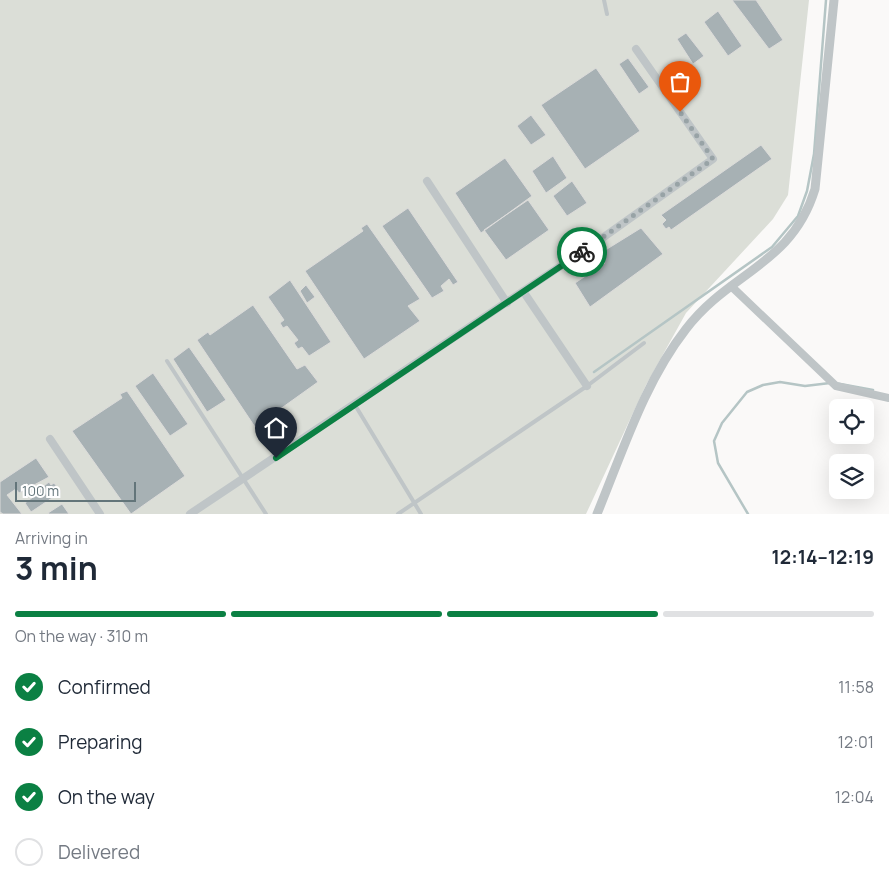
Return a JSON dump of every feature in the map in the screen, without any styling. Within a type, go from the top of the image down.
[{"type":"street","points":[[597,514],[646,394],[667,354],[705,306],[777,252],[795,232],[811,203],[815,189],[823,120],[834,0]]},
{"type":"street","points":[[190,514],[244,480],[507,303],[713,159],[636,49]]},
{"type":"street","points":[[426,181],[507,303]]},
{"type":"street","points":[[731,286],[836,386],[889,398]]},
{"type":"street","points":[[522,292],[587,386]]},
{"type":"street","points":[[50,439],[100,514]]},
{"type":"lane","points":[[604,0],[607,14]]},
{"type":"lane","points":[[398,514],[587,386],[644,343]]},
{"type":"lane","points":[[168,361],[266,514]]},
{"type":"lane","points":[[355,405],[421,514]]},
{"type":"shaded area","points":[[0,0],[809,0],[788,195],[773,219],[686,313],[646,385],[586,514],[0,514]]},
{"type":"building","points":[[732,0],[756,0],[783,40],[769,49]]},
{"type":"building","points":[[718,11],[742,46],[728,56],[704,22]]},
{"type":"building","points":[[686,33],[704,56],[693,64],[677,39]]},
{"type":"building","points":[[628,58],[649,87],[639,94],[619,64]]},
{"type":"building","points":[[678,63],[691,81],[680,89],[669,83],[668,70]]},
{"type":"building","points":[[596,68],[640,131],[585,169],[541,105]]},
{"type":"building","points":[[531,115],[546,135],[531,145],[517,126]]},
{"type":"building","points":[[761,145],[772,159],[671,230],[669,227],[666,229],[662,224],[666,220],[661,215]]},
{"type":"building","points":[[553,156],[567,178],[546,193],[532,171]]},
{"type":"building","points":[[505,158],[532,196],[481,233],[455,193]]},
{"type":"building","points":[[572,181],[587,203],[567,216],[553,196]]},
{"type":"building","points":[[528,200],[549,230],[506,260],[484,230]]},
{"type":"building","points":[[408,208],[458,282],[453,285],[449,279],[441,286],[444,291],[432,298],[382,226]]},
{"type":"building","points":[[367,224],[420,299],[408,306],[420,321],[364,359],[305,271],[363,231],[361,228]]},
{"type":"building","points":[[641,228],[663,254],[590,307],[575,283],[605,263],[599,254]]},
{"type":"building","points":[[290,280],[331,342],[309,356],[302,347],[298,349],[294,343],[298,340],[287,326],[283,328],[280,323],[284,320],[268,297]]},
{"type":"building","points":[[306,285],[315,297],[307,303],[300,291]]},
{"type":"building","points":[[253,305],[297,369],[305,365],[318,382],[255,427],[197,340],[208,332],[210,335]]},
{"type":"building","points":[[189,347],[226,400],[207,412],[173,359]]},
{"type":"building","points":[[153,373],[188,424],[170,436],[135,386]]},
{"type":"building","points":[[127,391],[185,476],[131,514],[72,431],[122,398],[120,394]]},
{"type":"building","points":[[36,458],[49,477],[19,493],[16,489],[7,495],[22,514],[3,514],[0,512],[0,482]]},
{"type":"building","points":[[49,482],[51,485],[54,483],[61,492],[31,512],[25,503]]},
{"type":"building","points":[[62,504],[69,514],[48,513]]},
{"type":"waterway","points":[[594,372],[772,247],[798,216],[807,191],[814,154],[826,0]]},
{"type":"waterway","points":[[748,514],[718,463],[714,441],[722,423],[747,392],[763,385],[780,382],[805,386],[830,383]]},
{"type":"waterway","points":[[835,383],[873,390]]},
{"type":"way so far","points":[[582,252],[713,159],[680,112]]},
{"type":"route","points":[[276,458],[582,252]]}]
